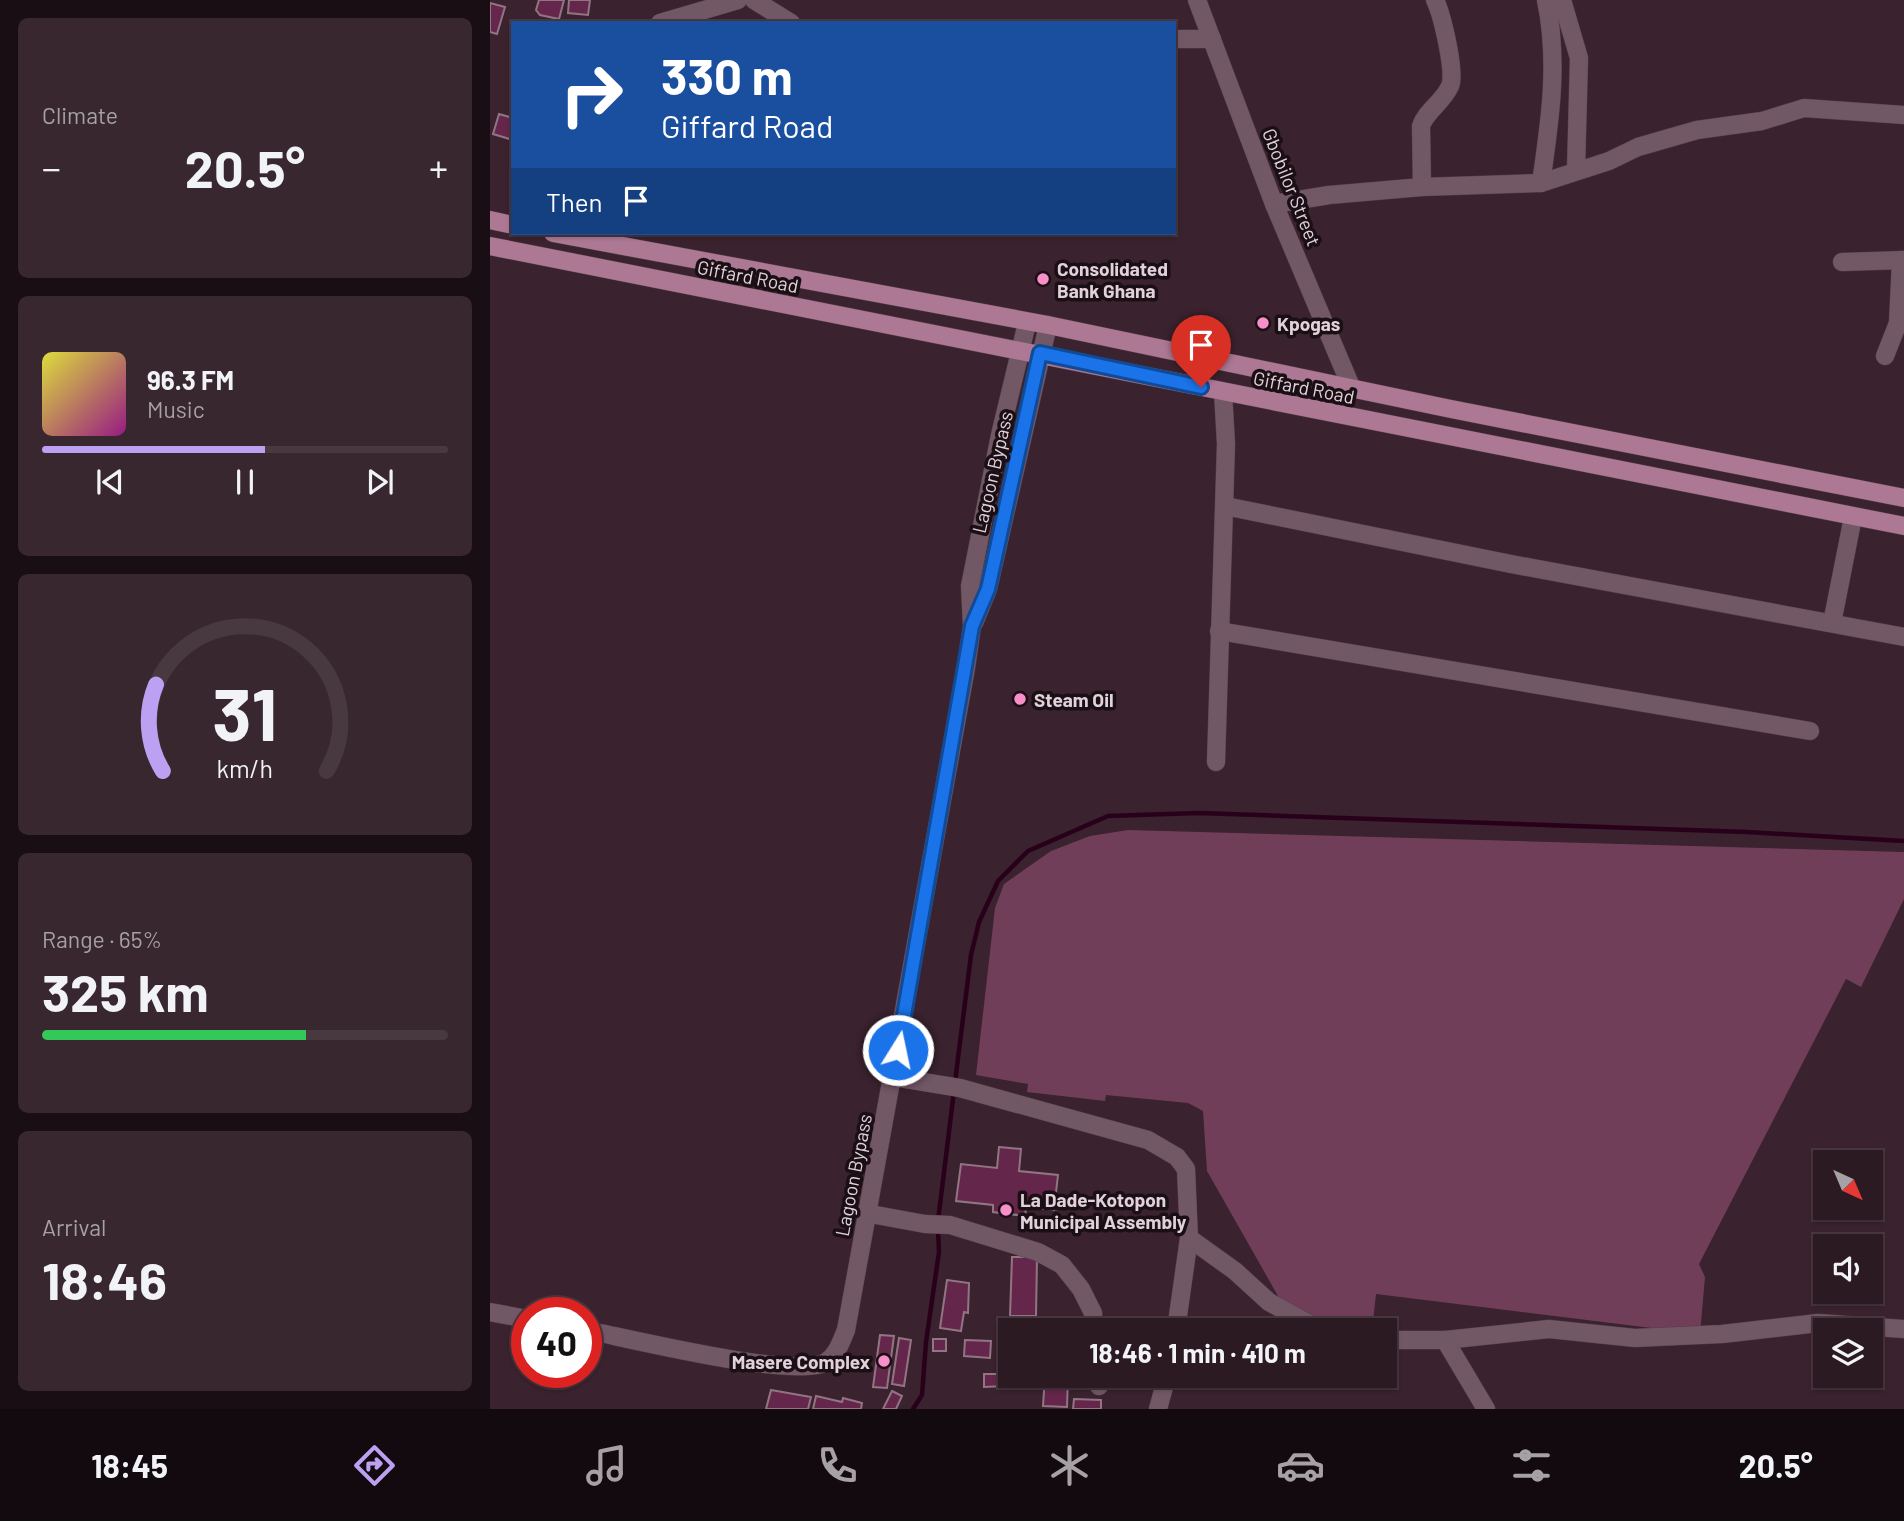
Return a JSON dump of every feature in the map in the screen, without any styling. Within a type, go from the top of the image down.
[{"type":"main road","points":[[490,220],[511,225]]},
{"type":"main road","name":"Giffard Road","points":[[564,235],[1048,325],[1904,498]]},
{"type":"main road","name":"Giffard Road","points":[[490,246],[1904,526]]},
{"type":"street","points":[[667,21],[738,0]]},
{"type":"street","points":[[754,0],[788,21]]},
{"type":"street","name":"Gbobilor Street","points":[[1197,0],[1274,204],[1352,388]]},
{"type":"street","points":[[1422,187],[1423,118],[1450,86],[1452,74],[1435,0]]},
{"type":"street","points":[[1541,183],[1550,125],[1553,74],[1554,36],[1548,0]]},
{"type":"street","points":[[1562,0],[1578,58],[1576,170]]},
{"type":"street","points":[[1176,39],[1212,38]]},
{"type":"street","points":[[1274,204],[1329,195],[1422,187],[1541,183],[1697,130],[1762,121],[1804,108],[1904,115]]},
{"type":"street","points":[[1842,262],[1903,260],[1898,323],[1885,356]]},
{"type":"street","name":"Lagoon Bypass","points":[[602,1333],[688,1352],[799,1368],[826,1362],[836,1351],[846,1331],[972,626],[970,586],[1027,323]]},
{"type":"street","name":"Lagoon Bypass","points":[[972,626],[988,589],[1048,325]]},
{"type":"street","points":[[1216,762],[1225,506],[1223,392]]},
{"type":"street","points":[[1225,506],[1511,564],[1904,637]]},
{"type":"street","points":[[1832,623],[1853,517]]},
{"type":"street","points":[[1219,631],[1810,731]]},
{"type":"street","points":[[893,1077],[953,1087],[1148,1140],[1177,1157],[1186,1169],[1189,1238],[1177,1318]]},
{"type":"street","points":[[865,1213],[925,1224],[950,1225],[1038,1252],[1062,1265],[1081,1289],[1093,1318]]},
{"type":"street","points":[[1189,1238],[1235,1271],[1269,1302],[1298,1318]]},
{"type":"street","points":[[490,1312],[511,1316]]},
{"type":"street","points":[[1397,1340],[1446,1340],[1549,1329],[1635,1338],[1722,1335],[1818,1323],[1904,1329]]},
{"type":"street","points":[[1446,1340],[1486,1409]]},
{"type":"street","points":[[1158,1409],[1164,1388]]},
{"type":"shaded area","points":[[1128,830],[1904,852],[1904,899],[1861,987],[1846,979],[1699,1264],[1705,1277],[1700,1334],[1376,1294],[1373,1318],[1310,1318],[1282,1303],[1207,1171],[1203,1111],[1188,1103],[1106,1095],[1105,1101],[1027,1092],[1028,1084],[976,1075],[995,908],[1004,884],[1051,851],[1090,836]]},
{"type":"building","points":[[539,0],[564,0],[559,19],[540,15],[536,10]]},
{"type":"building","points":[[569,0],[590,0],[588,15],[568,13]]},
{"type":"building","points":[[490,3],[505,7],[497,34],[490,32]]},
{"type":"building","points":[[499,114],[511,117],[511,139],[493,134]]},
{"type":"building","points":[[999,1147],[1021,1149],[1019,1171],[1058,1175],[1054,1210],[1026,1207],[1025,1216],[993,1212],[993,1205],[956,1201],[961,1164],[997,1168]]},
{"type":"building","points":[[1012,1257],[1037,1257],[1036,1316],[1010,1316]]},
{"type":"building","points":[[947,1280],[969,1283],[968,1313],[964,1312],[961,1331],[940,1328]]},
{"type":"building","name":"Masere Complex","points":[[880,1335],[894,1336],[887,1388],[873,1387]]},
{"type":"building","points":[[899,1338],[911,1340],[904,1386],[892,1384]]},
{"type":"building","points":[[933,1339],[946,1339],[946,1351],[933,1351]]},
{"type":"building","points":[[965,1340],[991,1341],[990,1358],[964,1356]]},
{"type":"building","points":[[984,1374],[998,1374],[998,1386],[984,1387]]},
{"type":"building","points":[[1044,1388],[1068,1388],[1067,1407],[1043,1406]]},
{"type":"building","points":[[771,1390],[811,1397],[808,1409],[766,1409]]},
{"type":"building","points":[[892,1391],[902,1396],[896,1409],[883,1409]]},
{"type":"building","points":[[816,1396],[862,1403],[861,1409],[813,1409]]},
{"type":"building","points":[[1074,1399],[1101,1400],[1101,1409],[1073,1409]]},
{"type":"waterway","points":[[955,1082],[971,955],[979,922],[998,881],[1028,851],[1108,816],[1199,813],[1747,832],[1904,841]]},
{"type":"waterway","points":[[938,1221],[954,1091]]},
{"type":"waterway","points":[[913,1409],[922,1395],[926,1342],[939,1252],[938,1230]]},
{"type":"place","name":"Consolidated Bank Ghana","points":[[1043,279]]},
{"type":"place","name":"Kpogas","points":[[1263,323]]},
{"type":"place","name":"Steam Oil","points":[[1020,699]]},
{"type":"place","name":"La Dade-Kotopon Municipal Assembly","points":[[1006,1210]]},
{"type":"place","name":"Masere Complex","points":[[884,1361]]},
{"type":"route","points":[[898,1050],[972,626],[988,589],[1040,353],[1201,387]]}]
